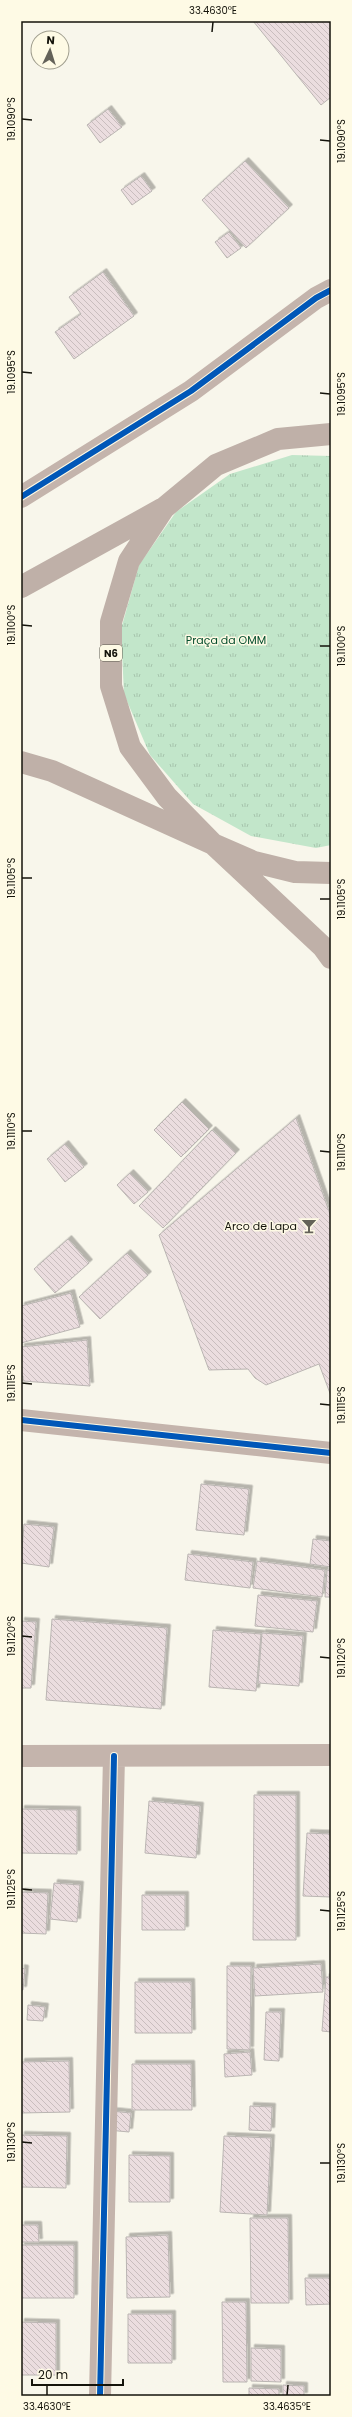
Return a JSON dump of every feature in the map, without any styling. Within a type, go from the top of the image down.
[{"type":"highway","name":"N6","points":[[21,587],[164,508],[216,464],[278,439],[331,434]]},
{"type":"highway","name":"N6","points":[[164,508],[129,561],[111,622],[111,686],[130,747],[167,797],[213,844],[323,947],[331,958]]},
{"type":"highway","name":"N6","points":[[21,762],[52,771],[254,862],[295,872],[331,873]]},
{"type":"street","points":[[21,497],[191,391],[316,298],[331,290]]},
{"type":"street","points":[[21,1420],[331,1453]]},
{"type":"street","points":[[21,1756],[331,1755]]},
{"type":"street","points":[[100,2396],[114,1756]]},
{"type":"green space","name":"Praça da OMM","points":[[292,455],[331,456],[331,845],[316,848],[251,836],[193,804],[150,755],[124,694],[121,629],[139,565],[176,512],[230,474]]},
{"type":"building","points":[[253,21],[331,21],[331,97],[321,105]]},
{"type":"building","points":[[108,109],[122,127],[100,143],[87,125]]},
{"type":"building","points":[[245,161],[289,208],[246,248],[202,200]]},
{"type":"building","points":[[141,176],[152,191],[132,205],[121,190]]},
{"type":"building","points":[[229,232],[241,248],[227,258],[215,242]]},
{"type":"building","points":[[103,272],[134,316],[74,359],[55,332],[81,314],[69,297]]},
{"type":"building","points":[[182,1102],[209,1129],[181,1157],[154,1130]]},
{"type":"building","points":[[296,1118],[331,1217],[331,1396],[319,1364],[266,1385],[255,1378],[248,1369],[209,1370],[159,1235]]},
{"type":"building","points":[[212,1130],[236,1153],[163,1228],[139,1206]]},
{"type":"building","points":[[65,1144],[84,1167],[65,1182],[47,1159]]},
{"type":"building","points":[[130,1173],[148,1192],[134,1204],[117,1185]]},
{"type":"building","points":[[68,1239],[89,1263],[55,1293],[34,1269]]},
{"type":"building","points":[[127,1253],[148,1275],[100,1319],[79,1297]]},
{"type":"building","points":[[71,1293],[80,1327],[21,1343],[21,1306]]},
{"type":"building","points":[[87,1340],[90,1386],[23,1381],[23,1376],[21,1376],[21,1347]]},
{"type":"building","points":[[201,1484],[249,1489],[244,1535],[196,1530]]},
{"type":"building","points":[[24,1524],[54,1527],[49,1567],[21,1563]]},
{"type":"building","points":[[313,1539],[331,1541],[331,1567],[310,1564]]},
{"type":"building","points":[[188,1554],[253,1562],[250,1588],[185,1580]]},
{"type":"building","points":[[257,1561],[325,1570],[322,1597],[253,1588]]},
{"type":"building","points":[[327,1570],[331,1570],[331,1597],[325,1597]]},
{"type":"building","points":[[258,1595],[317,1601],[313,1632],[255,1626]]},
{"type":"building","points":[[52,1619],[167,1628],[161,1709],[46,1700]]},
{"type":"building","points":[[21,1621],[36,1622],[31,1688],[21,1688]]},
{"type":"building","points":[[213,1630],[261,1634],[256,1691],[209,1687]]},
{"type":"building","points":[[262,1633],[303,1636],[299,1686],[258,1683]]},
{"type":"building","points":[[254,1795],[296,1795],[296,1940],[253,1940]]},
{"type":"building","points":[[149,1801],[200,1806],[196,1858],[145,1853]]},
{"type":"building","points":[[21,1809],[77,1810],[77,1854],[21,1853]]},
{"type":"building","points":[[307,1833],[331,1834],[331,1897],[303,1896]]},
{"type":"building","points":[[54,1883],[80,1885],[77,1922],[50,1919]]},
{"type":"building","points":[[21,1892],[48,1893],[46,1934],[21,1933]]},
{"type":"building","points":[[142,1895],[185,1895],[185,1930],[142,1930]]},
{"type":"building","points":[[321,1964],[323,1992],[255,1996],[253,1968]]},
{"type":"building","points":[[227,1966],[251,1966],[250,2050],[227,2049]]},
{"type":"building","points":[[21,1968],[25,1969],[23,1990],[21,1990]]},
{"type":"building","points":[[326,1977],[331,1977],[331,2032],[322,2031]]},
{"type":"building","points":[[135,1982],[191,1982],[192,2033],[135,2033]]},
{"type":"building","points":[[28,2005],[45,2007],[43,2021],[27,2020]]},
{"type":"building","points":[[266,2012],[281,2012],[279,2061],[264,2060]]},
{"type":"building","points":[[250,2052],[252,2075],[225,2077],[224,2054]]},
{"type":"building","points":[[69,2061],[70,2112],[21,2113],[21,2062]]},
{"type":"building","points":[[132,2064],[191,2064],[192,2110],[132,2110]]},
{"type":"building","points":[[250,2106],[272,2107],[271,2131],[249,2130]]},
{"type":"building","points":[[111,2111],[131,2113],[129,2132],[108,2130]]},
{"type":"building","points":[[21,2135],[67,2136],[66,2188],[21,2187]]},
{"type":"building","points":[[224,2136],[271,2138],[267,2215],[220,2212]]},
{"type":"building","points":[[129,2155],[170,2156],[170,2202],[129,2202]]},
{"type":"building","points":[[250,2218],[288,2218],[289,2303],[251,2303]]},
{"type":"building","points":[[21,2225],[38,2225],[39,2242],[21,2242]]},
{"type":"building","points":[[168,2235],[170,2297],[127,2298],[126,2237]]},
{"type":"building","points":[[21,2245],[74,2245],[74,2298],[21,2298]]},
{"type":"building","points":[[305,2278],[331,2278],[331,2304],[306,2305]]},
{"type":"building","points":[[222,2302],[246,2302],[247,2382],[223,2382]]},
{"type":"building","points":[[128,2314],[172,2314],[172,2363],[128,2363]]},
{"type":"building","points":[[21,2322],[56,2323],[56,2375],[21,2375]]},
{"type":"building","points":[[251,2348],[281,2349],[281,2382],[251,2381]]},
{"type":"building","points":[[283,2385],[304,2386],[304,2396],[283,2396]]},
{"type":"building","points":[[249,2388],[279,2389],[279,2396],[249,2396]]},
{"type":"cycle path","points":[[21,497],[191,391],[316,298],[331,290]]},
{"type":"cycle path","points":[[21,1420],[331,1453]]},
{"type":"cycle path","points":[[100,2396],[114,1756]]},
{"type":"place","name":"Arco de Lapa","points":[[309,1226]]}]
